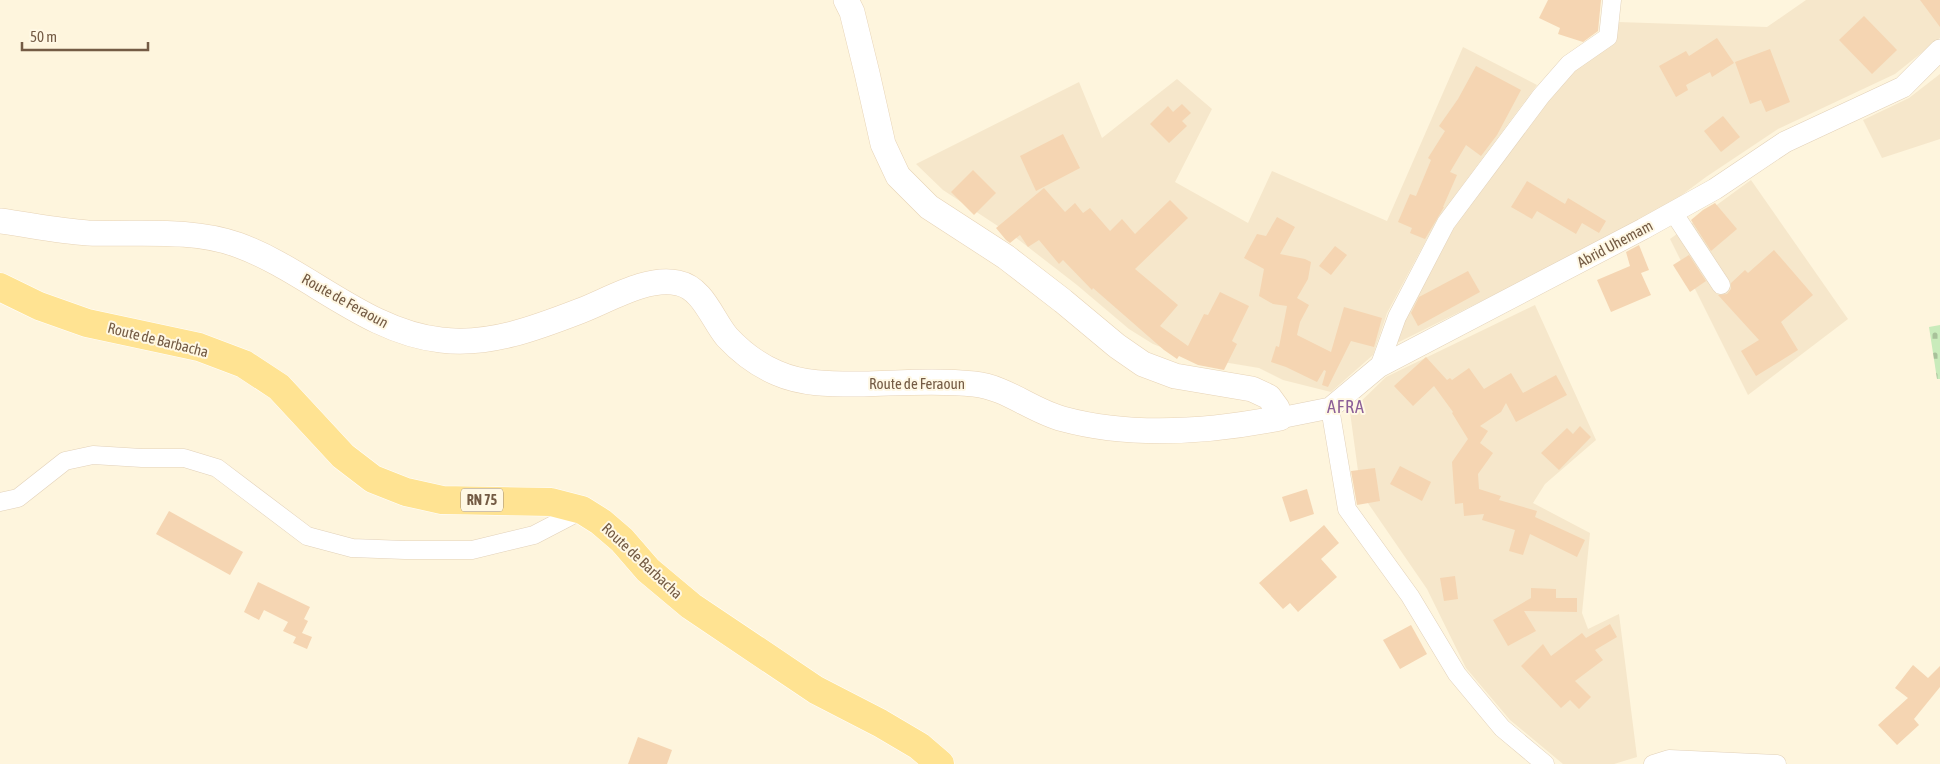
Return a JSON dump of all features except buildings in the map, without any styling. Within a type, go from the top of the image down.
[{"type":"main road","points":[[846,0],[852,12],[865,64],[882,144],[898,176],[929,207],[1006,257],[1117,346],[1143,364],[1175,376],[1252,389],[1269,397],[1277,408],[1280,418]]},
{"type":"main road","name":"Route de Feraoun","points":[[0,221],[90,233],[200,236],[236,244],[282,265],[381,323],[413,335],[442,340],[481,341],[515,334],[580,312],[630,290],[662,282],[681,283],[699,296],[727,337],[750,359],[778,374],[807,382],[840,384],[947,382],[979,384],[1002,392],[1058,418],[1122,431],[1192,429],[1249,424],[1280,418]]},
{"type":"main road","name":"Route de Barbacha","points":[[0,287],[39,306],[88,323],[199,348],[244,364],[279,387],[343,456],[373,479],[406,492],[442,500],[550,502],[582,510],[601,522],[622,540],[648,570],[698,611],[816,690],[880,723],[919,746],[940,764]]},
{"type":"street","points":[[1379,367],[1396,317],[1446,223],[1552,83],[1569,64],[1608,37],[1612,0]]},
{"type":"street","name":"Abrid Uhemam","points":[[1280,418],[1330,408],[1379,367],[1715,189],[1785,142],[1903,87],[1940,50]]},
{"type":"street","points":[[1673,212],[1721,286]]},
{"type":"street","points":[[1330,408],[1347,509],[1410,596],[1457,674],[1502,728],[1545,764]]},
{"type":"street","points":[[0,502],[18,498],[64,461],[93,455],[184,458],[217,468],[307,536],[352,548],[472,550],[534,536],[582,510]]},
{"type":"street","points":[[1653,764],[1668,759],[1777,764]]},
{"type":"shaded area","points":[[1806,0],[1940,0],[1940,38],[1895,74],[1778,129],[1706,177],[1655,215],[1397,343],[1405,320],[1454,228],[1548,102],[1575,70],[1616,42],[1618,22],[1767,27]]},
{"type":"shaded area","points":[[1463,47],[1537,85],[1438,218],[1387,313],[1373,355],[1331,392],[1283,380],[1259,368],[1181,355],[1153,344],[1129,329],[1019,240],[943,190],[916,164],[1079,82],[1102,138],[1177,79],[1212,109],[1175,182],[1248,223],[1272,171],[1387,221]]},
{"type":"shaded area","points":[[1940,74],[1940,139],[1882,158],[1863,120],[1909,98]]},
{"type":"shaded area","points":[[1751,180],[1848,319],[1748,395],[1670,239]]},
{"type":"shaded area","points":[[1535,305],[1596,440],[1545,484],[1533,503],[1590,533],[1582,613],[1588,629],[1619,614],[1637,757],[1614,764],[1563,764],[1510,720],[1466,668],[1427,589],[1361,493],[1350,412],[1386,377]]},
{"type":"green space","points":[[1940,325],[1940,379],[1937,379],[1929,327]]},
{"type":"district","name":"AFRA","points":[[1346,407]]}]
